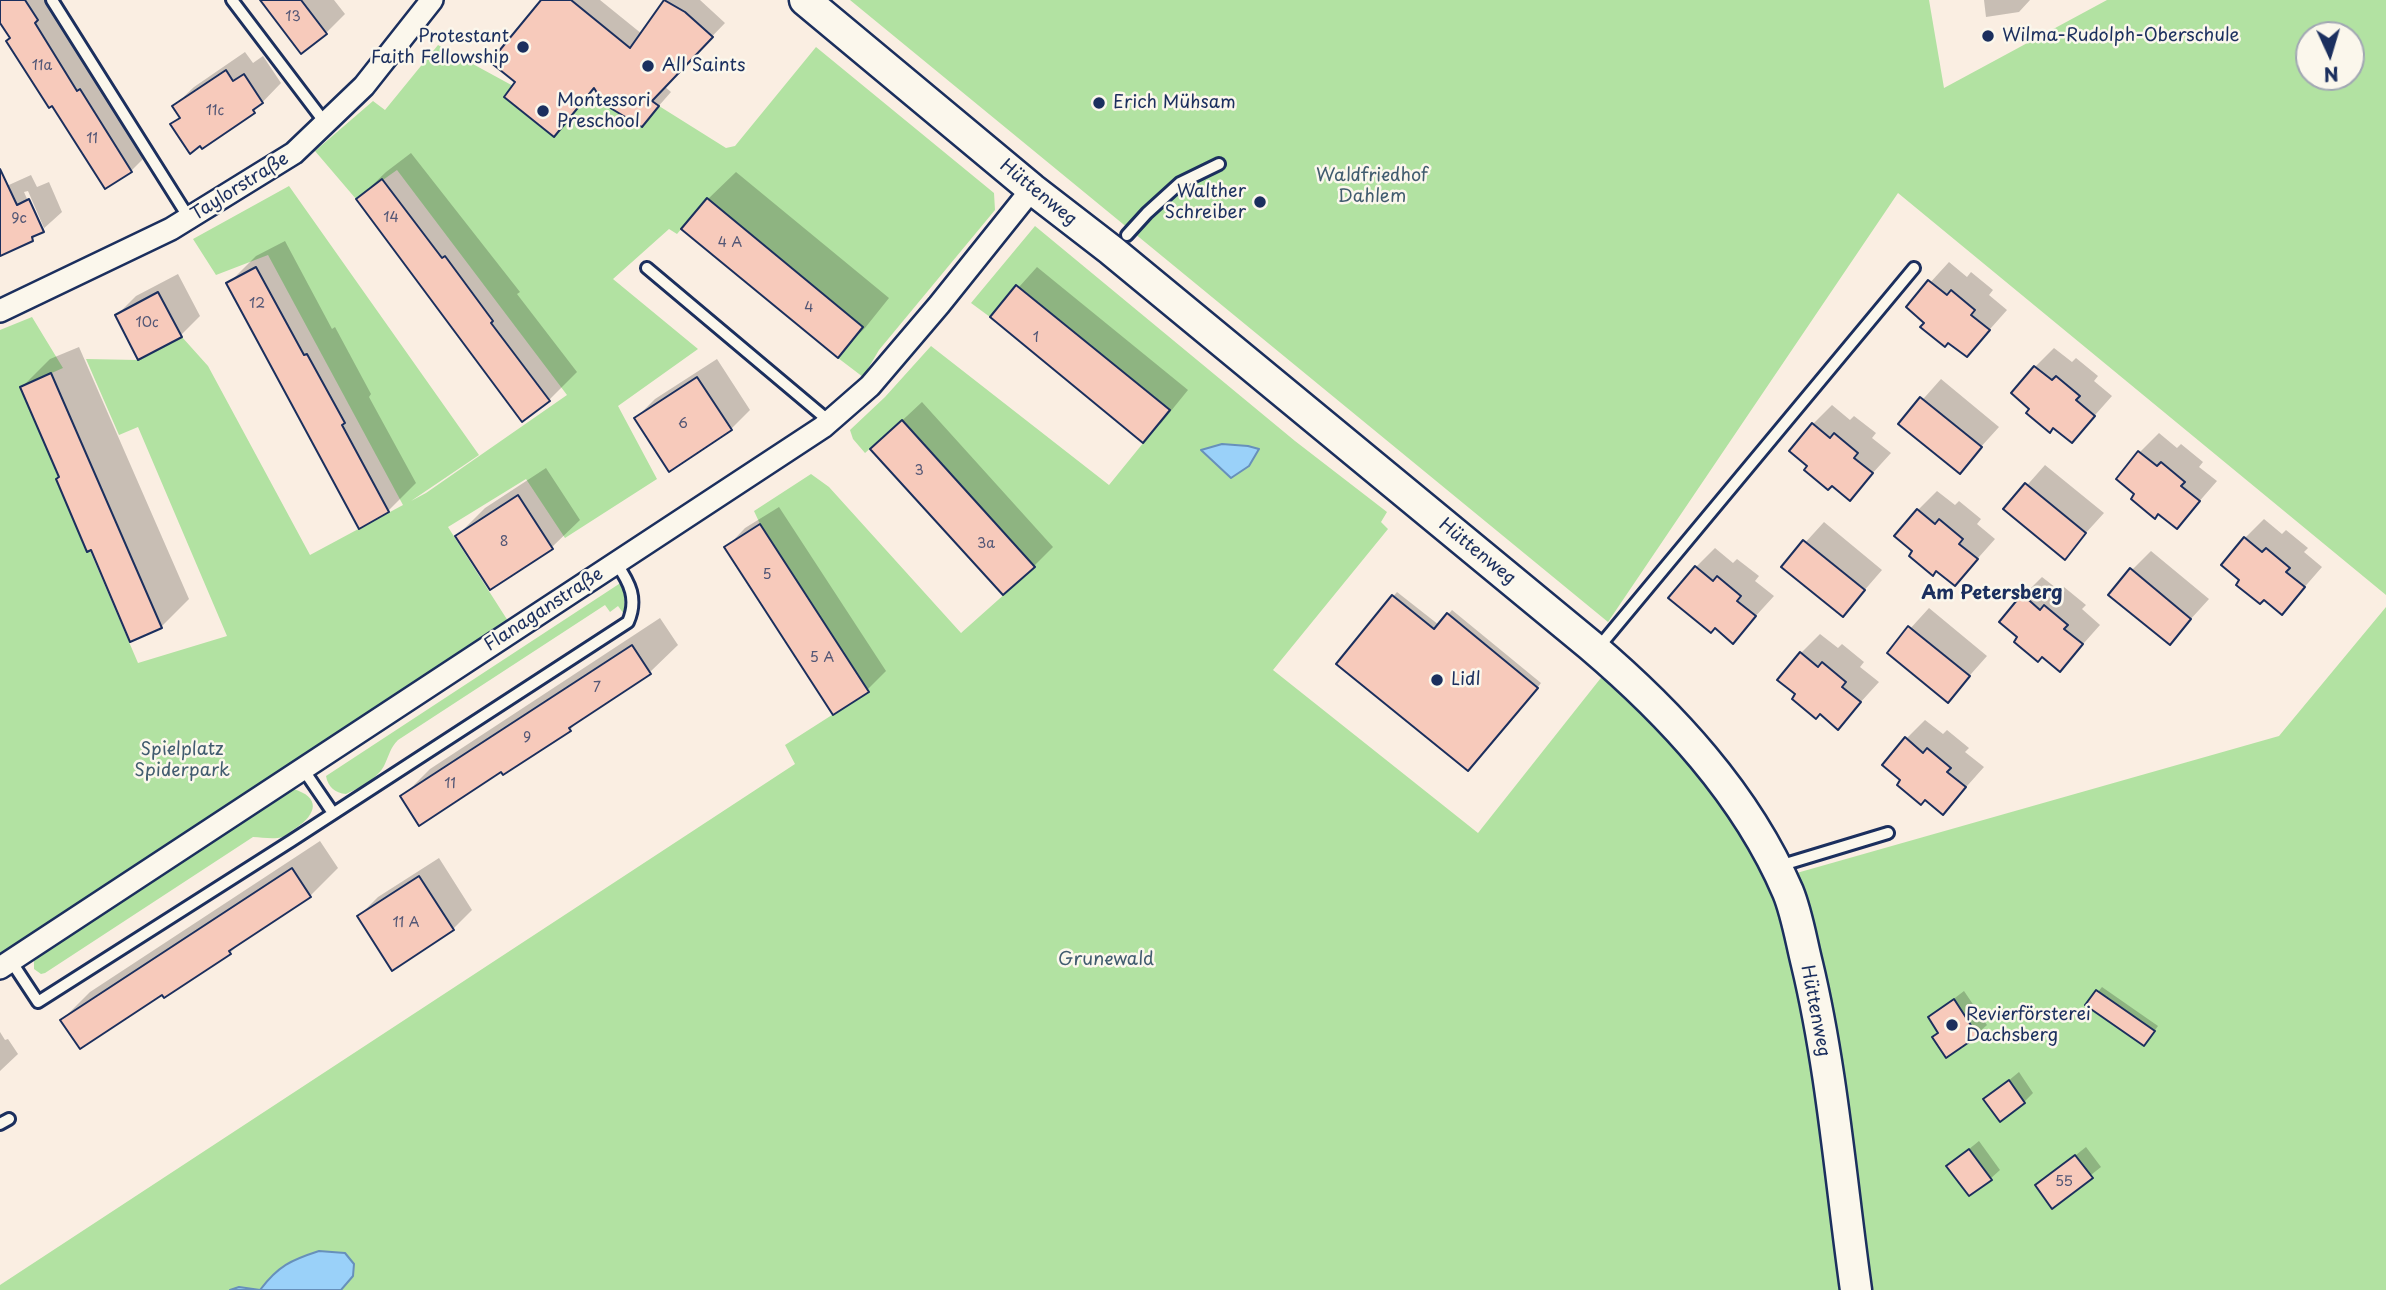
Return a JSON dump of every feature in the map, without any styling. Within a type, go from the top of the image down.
[{"type":"main road","name":"Hüttenweg","points":[[805,0],[1597,650],[1666,715],[1730,789],[1776,867],[1792,903],[1818,1011],[1856,1290]]},
{"type":"street","name":"Taylorstraße","points":[[0,311],[50,289],[189,218],[294,153],[364,86],[432,0]]},
{"type":"street","name":"Flanaganstraße","points":[[6,964],[830,421],[870,386],[939,306],[1032,189]]},
{"type":"lane","points":[[52,0],[189,218]]},
{"type":"lane","points":[[232,0],[326,124]]},
{"type":"lane","points":[[1127,235],[1180,183],[1219,164]]},
{"type":"lane","points":[[647,268],[830,421]]},
{"type":"lane","points":[[1597,650],[1914,268]]},
{"type":"lane","points":[[6,964],[38,1002],[628,622],[634,607],[628,580],[616,563]]},
{"type":"lane","points":[[303,769],[334,813]]},
{"type":"lane","points":[[1776,867],[1888,833]]},
{"type":"green space","name":"Waldfriedhof Dahlem","points":[[850,0],[1929,0],[1944,88],[2107,0],[2386,0],[2386,595],[1898,193],[1608,622]]},
{"type":"green space","name":"Spielplatz Spiderpark","points":[[438,45],[570,117],[588,94],[642,127],[659,106],[726,148],[735,146],[816,47],[994,193],[995,210],[879,350],[863,377],[838,358],[863,327],[707,199],[677,234],[669,229],[613,279],[698,349],[618,406],[657,479],[565,538],[526,479],[448,527],[508,621],[0,956],[0,330],[32,317],[63,368],[20,387],[138,663],[227,636],[138,427],[119,435],[86,359],[138,360],[182,337],[208,366],[310,555],[403,505],[268,255],[216,275],[193,239],[289,186],[479,455],[411,501],[426,493],[567,395],[397,170],[356,199],[315,151],[373,101],[385,110]]},
{"type":"green space","name":"Grunewald","points":[[1035,226],[1295,441],[1387,512],[1381,522],[1388,529],[1273,670],[1478,833],[1604,674],[1657,721],[1728,811],[1765,882],[2279,736],[2386,607],[2386,1290],[0,1290],[0,1285],[795,764],[785,745],[868,692],[754,511],[811,474],[829,487],[961,633],[1035,567],[903,420],[865,453],[853,439],[850,430],[885,397],[931,346],[1109,485],[1170,410],[1017,285],[990,317],[971,303]]},
{"type":"green space","points":[[622,582],[625,593],[624,614],[618,606],[610,612],[605,605],[398,740],[381,771],[367,783],[346,794],[335,791],[330,786],[326,776]]},
{"type":"green space","points":[[293,789],[302,792],[312,801],[312,812],[303,823],[282,837],[253,837],[45,973],[41,974],[34,969],[34,961],[37,958]]},
{"type":"water","points":[[1222,444],[1259,449],[1249,466],[1231,478],[1201,450]]},
{"type":"water","points":[[319,1251],[345,1253],[354,1264],[353,1276],[341,1290],[260,1290],[286,1265]]},
{"type":"water","points":[[239,1287],[260,1290],[230,1290]]},
{"type":"building","points":[[0,0],[25,0],[38,20],[35,23],[77,91],[80,89],[132,172],[105,189],[6,41],[10,38],[0,23]]},
{"type":"building","points":[[260,0],[301,0],[327,34],[301,54]]},
{"type":"building","points":[[541,0],[571,0],[630,48],[664,0],[685,12],[713,37],[652,101],[659,106],[642,127],[602,101],[594,88],[554,137],[504,97],[515,82],[490,62]]},
{"type":"building","points":[[226,70],[233,81],[244,74],[263,103],[253,110],[255,113],[202,149],[200,146],[190,154],[170,124],[180,118],[172,106]]},
{"type":"building","points":[[0,169],[17,205],[29,199],[44,232],[32,237],[33,241],[0,256]]},
{"type":"building","points":[[382,179],[442,258],[445,256],[550,401],[522,422],[356,199]]},
{"type":"building","points":[[707,198],[863,327],[838,358],[681,229]]},
{"type":"building","points":[[256,267],[345,423],[342,425],[389,512],[359,529],[226,283]]},
{"type":"building","points":[[1928,280],[1947,295],[1951,290],[1975,310],[1971,315],[1990,330],[1967,357],[1948,343],[1945,347],[1920,327],[1924,323],[1906,307]]},
{"type":"building","points":[[1016,285],[1170,410],[1143,443],[990,317]]},
{"type":"building","points":[[158,292],[182,337],[138,360],[115,315]]},
{"type":"building","points":[[2034,366],[2052,380],[2056,376],[2080,396],[2076,400],[2095,416],[2072,443],[2053,428],[2050,433],[2026,413],[2029,409],[2011,393]]},
{"type":"building","points":[[51,373],[162,628],[130,642],[91,550],[87,552],[56,479],[59,477],[20,387]]},
{"type":"building","points":[[697,377],[732,430],[669,472],[634,418]]},
{"type":"building","points":[[1920,397],[1982,447],[1960,474],[1898,424]]},
{"type":"building","points":[[902,420],[1035,567],[1003,595],[870,449]]},
{"type":"building","points":[[1812,423],[1830,438],[1834,433],[1858,453],[1854,458],[1873,473],[1850,501],[1832,486],[1828,490],[1804,470],[1807,466],[1789,451]]},
{"type":"building","points":[[2138,451],[2157,466],[2161,462],[2185,482],[2181,486],[2200,501],[2177,529],[2158,514],[2155,519],[2131,499],[2134,494],[2116,479]]},
{"type":"building","points":[[2025,483],[2086,533],[2065,560],[2003,509]]},
{"type":"building","points":[[518,495],[553,549],[490,590],[455,536]]},
{"type":"building","points":[[1917,509],[1935,524],[1939,519],[1963,539],[1959,544],[1978,559],[1955,586],[1936,571],[1933,576],[1909,556],[1912,551],[1894,536]]},
{"type":"building","points":[[760,524],[869,692],[833,715],[724,547]]},
{"type":"building","points":[[2244,537],[2262,552],[2266,548],[2290,568],[2286,572],[2305,587],[2282,615],[2264,600],[2260,604],[2236,585],[2239,580],[2221,565]]},
{"type":"building","points":[[1803,540],[1865,590],[1843,617],[1781,567]]},
{"type":"building","points":[[1695,566],[1713,581],[1717,576],[1741,596],[1737,601],[1756,616],[1733,644],[1715,628],[1711,633],[1668,598]]},
{"type":"building","points":[[2130,568],[2191,619],[2170,645],[2108,595]]},
{"type":"building","points":[[2022,594],[2040,610],[2044,605],[2068,625],[2064,629],[2083,644],[2060,672],[2042,657],[2038,662],[2014,642],[2017,637],[1999,622]]},
{"type":"building","name":"Lidl","points":[[1392,595],[1434,629],[1447,613],[1538,688],[1468,771],[1336,664]]},
{"type":"building","points":[[1908,626],[1970,676],[1948,703],[1887,653]]},
{"type":"building","points":[[632,645],[651,674],[569,728],[571,731],[503,775],[501,772],[419,826],[400,796]]},
{"type":"building","points":[[1800,652],[1818,667],[1822,662],[1846,682],[1842,687],[1861,702],[1838,730],[1820,714],[1816,719],[1792,699],[1795,694],[1777,680]]},
{"type":"building","points":[[1905,737],[1923,753],[1927,748],[1951,768],[1947,772],[1966,787],[1943,815],[1925,800],[1921,805],[1897,785],[1900,780],[1882,765]]},
{"type":"building","points":[[292,868],[311,897],[229,951],[231,954],[80,1049],[60,1020]]},
{"type":"building","points":[[419,876],[454,930],[392,971],[357,916]]},
{"type":"building","points":[[2096,990],[2155,1031],[2144,1046],[2085,1005]]},
{"type":"building","name":"Revierförsterei Dachsberg","points":[[1954,999],[1978,1036],[1946,1058],[1932,1037],[1938,1033],[1928,1017]]},
{"type":"building","points":[[2009,1080],[2025,1103],[2000,1122],[1983,1099]]},
{"type":"building","points":[[1969,1149],[1992,1180],[1969,1196],[1946,1166]]},
{"type":"building","points":[[2075,1155],[2093,1178],[2052,1209],[2035,1185]]},
{"type":"place","name":"Wilma-Rudolph-Oberschule","points":[[1988,36]]},
{"type":"place","name":"Protestant Faith Fellowship","points":[[523,47]]},
{"type":"place","name":"All Saints","points":[[648,66]]},
{"type":"place","name":"Erich Mühsam","points":[[1099,103]]},
{"type":"place","name":"Montessori Preschool","points":[[543,111]]},
{"type":"place","name":"Walther Schreiber","points":[[1260,202]]},
{"type":"place","name":"Lidl","points":[[1437,680]]},
{"type":"place","name":"Revierförsterei Dachsberg","points":[[1952,1025]]},
{"type":"district","name":"Am Petersberg","points":[[1992,594]]}]
